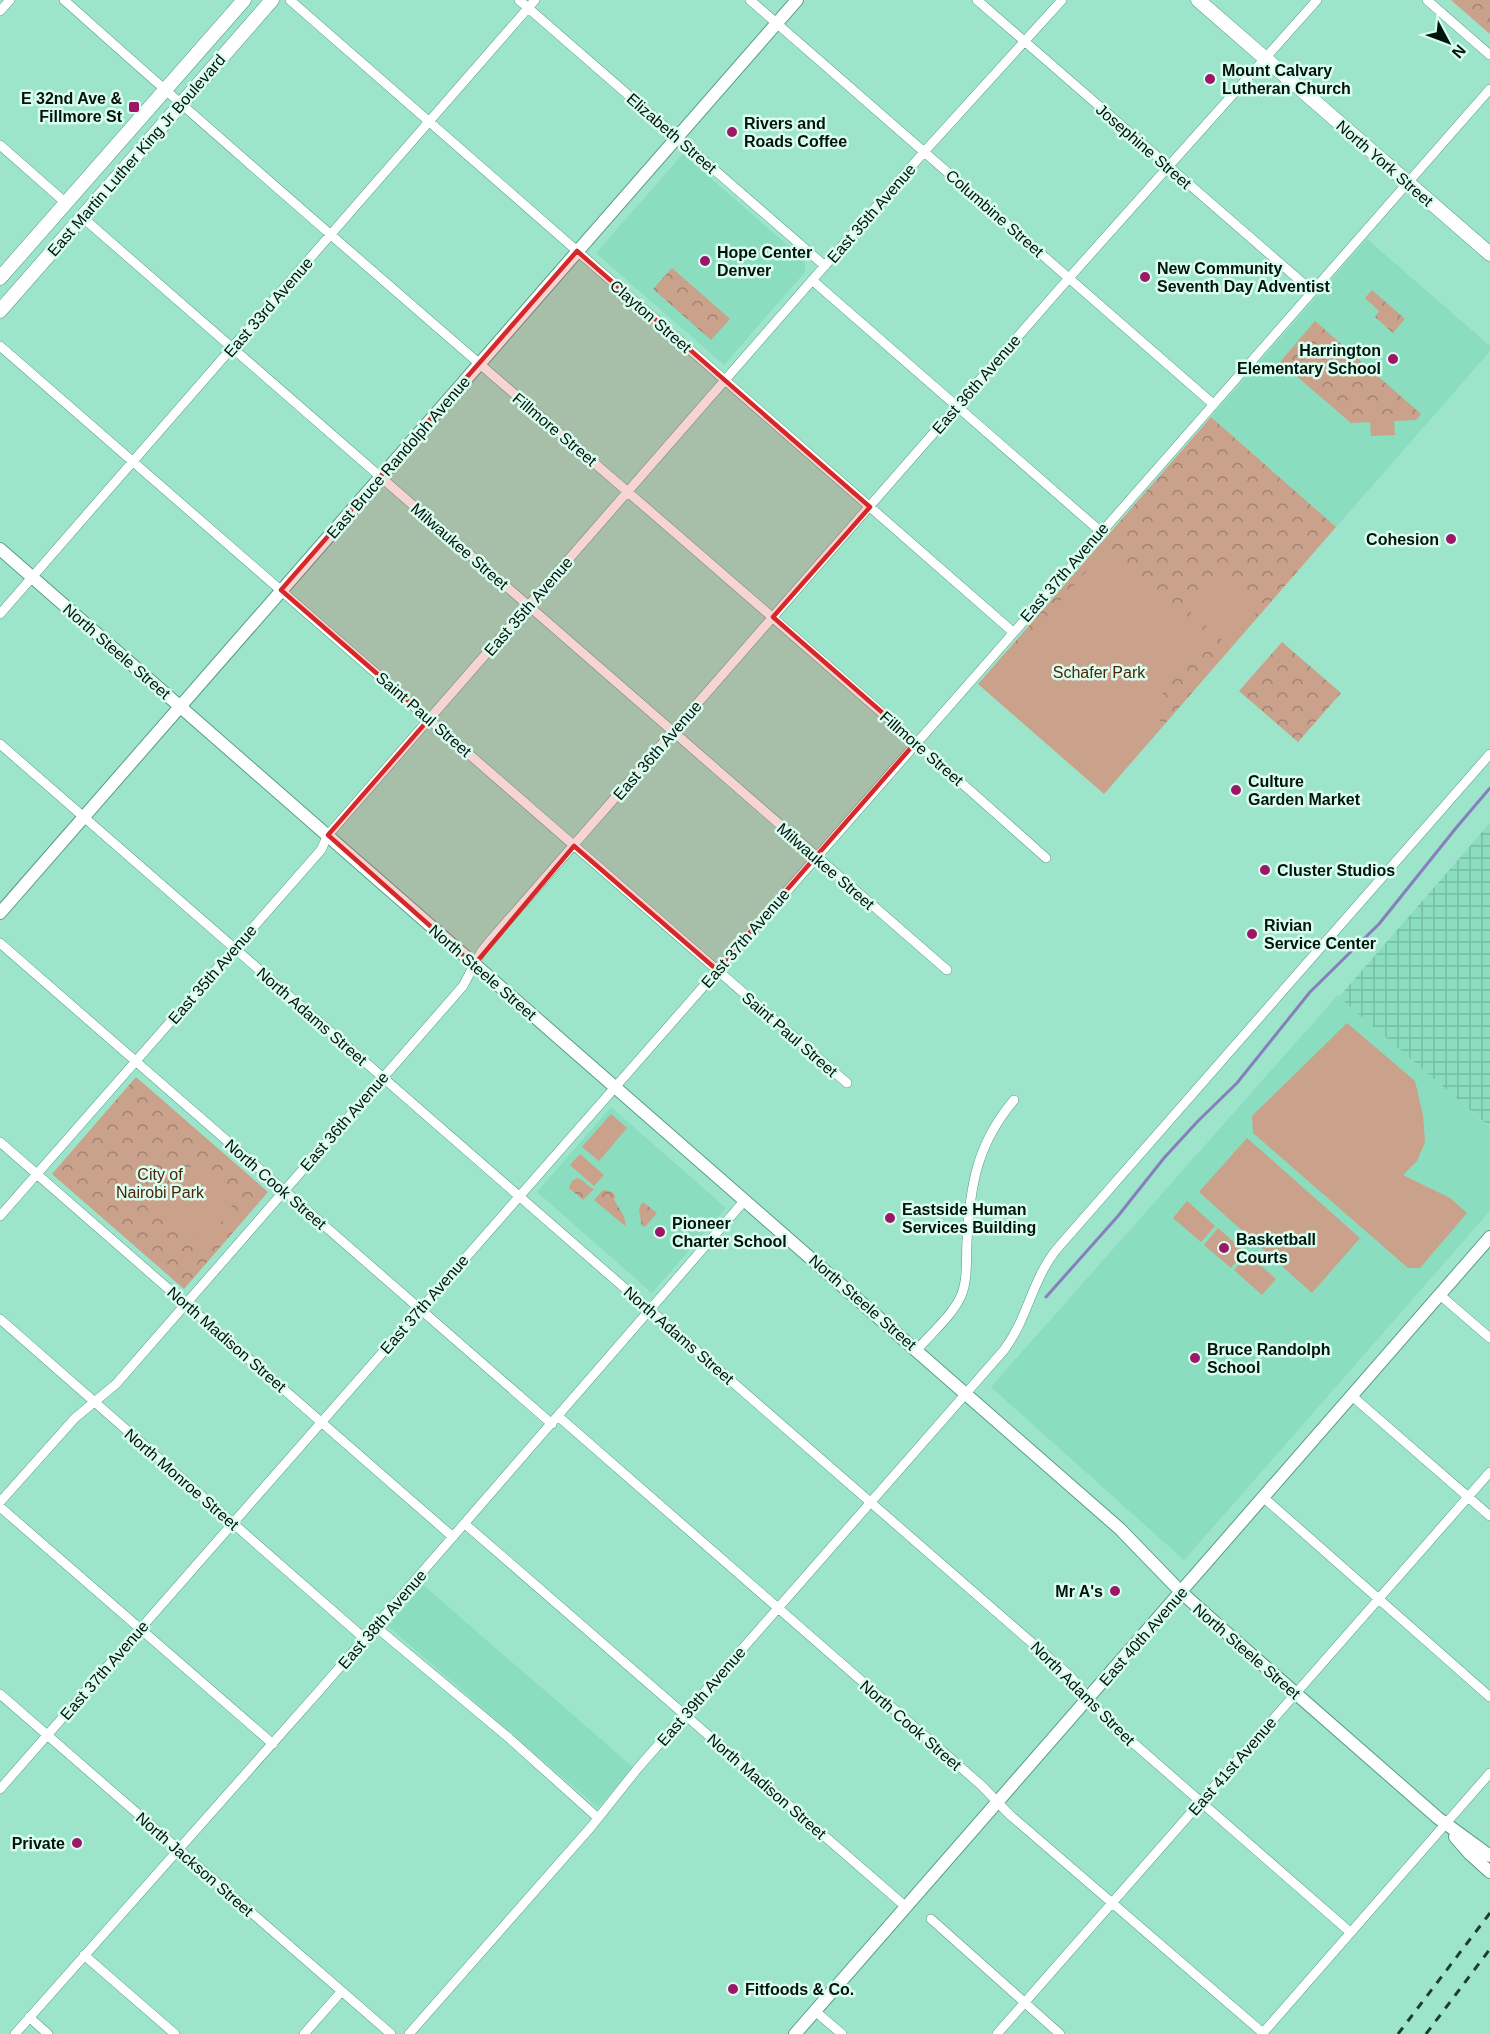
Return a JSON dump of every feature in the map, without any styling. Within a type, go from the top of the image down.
[{"type":"main road","name":"East Martin Luther King Jr Boulevard","points":[[0,278],[244,0]]},
{"type":"main road","name":"East Martin Luther King Jr Boulevard","points":[[0,311],[272,0]]},
{"type":"main road","name":"North York Street","points":[[1198,0],[1490,254]]},
{"type":"street","points":[[0,11],[10,0]]},
{"type":"street","name":"Fillmore Street","points":[[64,0],[180,104],[628,491],[1046,858]]},
{"type":"street","name":"Clayton Street","points":[[290,0],[1012,632]]},
{"type":"street","name":"Elizabeth Street","points":[[519,0],[825,266]]},
{"type":"street","name":"East 33rd Avenue","points":[[0,614],[535,0]]},
{"type":"street","name":"Columbine Street","points":[[750,0],[1212,404]]},
{"type":"street","name":"East Bruce Randolph Avenue","points":[[0,913],[797,0]]},
{"type":"street","name":"Josephine Street","points":[[977,0],[1312,291]]},
{"type":"street","name":"East 35th Avenue","points":[[0,1216],[321,850],[328,835],[812,280],[1062,0]]},
{"type":"street","name":"East 36th Avenue","points":[[0,1502],[75,1418],[116,1384],[463,986],[489,942],[1069,278],[1317,0]]},
{"type":"street","points":[[1426,0],[1490,55]]},
{"type":"street","name":"East 37th Avenue","points":[[0,1789],[1100,531],[1490,89]]},
{"type":"street","points":[[0,145],[66,202]]},
{"type":"street","name":"Milwaukee Street","points":[[82,217],[946,970]]},
{"type":"street","points":[[812,280],[1100,531]]},
{"type":"street","name":"Saint Paul Street","points":[[0,346],[847,1083]]},
{"type":"street","name":"North Steele Street","points":[[0,549],[1120,1529],[1180,1592],[1296,1694],[1445,1824],[1490,1856]]},
{"type":"street","name":"North Adams Street","points":[[0,744],[872,1501],[1070,1676],[1107,1720],[1350,1932]]},
{"type":"street","name":"East 39th Avenue","points":[[409,2034],[872,1501],[970,1397],[1016,1333],[1036,1282],[1056,1250],[1490,754]]},
{"type":"street","name":"North Cook Street","points":[[0,943],[420,1309],[778,1609],[997,1801],[1010,1815],[1262,2033]]},
{"type":"street","points":[[917,1350],[952,1309],[960,1296],[965,1276],[969,1210],[974,1176],[988,1137],[1014,1100]]},
{"type":"street","name":"North Madison Street","points":[[0,1142],[453,1537]]},
{"type":"street","name":"East 38th Avenue","points":[[15,2034],[273,1744],[746,1200]]},
{"type":"street","name":"East 40th Avenue","points":[[795,2034],[1490,1237]]},
{"type":"street","points":[[1440,1295],[1490,1338]]},
{"type":"street","name":"North Monroe Street","points":[[0,1319],[365,1639]]},
{"type":"street","points":[[1352,1396],[1490,1516]]},
{"type":"street","name":"East 41st Avenue","points":[[997,2034],[1490,1472]]},
{"type":"street","points":[[1263,1497],[1490,1697]]},
{"type":"street","points":[[0,1507],[273,1744]]},
{"type":"street","name":"North Madison Street","points":[[465,1524],[905,1906]]},
{"type":"street","points":[[376,1626],[500,1730],[598,1818]]},
{"type":"street","name":"North Jackson Street","points":[[0,1694],[391,2034]]},
{"type":"street","points":[[1262,2033],[1490,1773]]},
{"type":"street","name":"North Steele Street","points":[[1445,1824],[1469,1853],[1490,1872]]},
{"type":"street","points":[[931,1919],[1060,2034]]},
{"type":"street","points":[[84,1955],[175,2034]]},
{"type":"street","points":[[304,2034],[342,1992]]},
{"type":"street","points":[[815,2011],[842,2034]]},
{"type":"street","points":[[29,2017],[48,2034]]},
{"type":"highlighted area","points":[[577,251],[870,507],[773,617],[916,742],[717,970],[574,846],[474,965],[328,835],[429,719],[281,590]]},
{"type":"shaded area","name":"Hope Center Denver","points":[[683,154],[801,257],[805,263],[805,272],[724,365],[596,253]]},
{"type":"shaded area","points":[[1367,239],[1490,346],[1490,351],[1336,527],[1211,417]]},
{"type":"shaded area","points":[[1490,823],[1490,1127],[1339,997]]},
{"type":"shaded area","points":[[1338,995],[1490,1128],[1490,1211],[1184,1560],[991,1387]]},
{"type":"shaded area","points":[[611,1107],[726,1208],[652,1293],[537,1192]]},
{"type":"shaded area","points":[[423,1585],[633,1767],[598,1808],[388,1626]]},
{"type":"green space","points":[[1451,0],[1490,0],[1490,34]]},
{"type":"green space","points":[[672,268],[730,319],[711,340],[653,289]]},
{"type":"green space","points":[[1372,290],[1405,319],[1393,333],[1375,317],[1379,311],[1365,298]]},
{"type":"green space","points":[[1315,321],[1421,414],[1416,420],[1351,423],[1280,362]]},
{"type":"green space","name":"Schafer Park","points":[[1211,417],[1336,527],[1104,794],[978,684]]},
{"type":"green space","points":[[1394,421],[1395,435],[1371,436],[1370,422]]},
{"type":"green space","points":[[1101,554],[1205,645],[1161,695],[1160,728],[1108,789],[992,694],[992,679]]},
{"type":"green space","points":[[1220,575],[1259,609],[1228,645],[1189,611]]},
{"type":"green space","points":[[1282,642],[1341,693],[1298,742],[1239,691]]},
{"type":"green space","points":[[1347,1023],[1415,1081],[1423,1115],[1425,1142],[1417,1161],[1403,1175],[1450,1198],[1467,1213],[1420,1268],[1408,1268],[1253,1133],[1252,1116]]},
{"type":"green space","name":"City of Nairobi Park","points":[[136,1077],[268,1192],[184,1289],[52,1174]]},
{"type":"green space","points":[[611,1114],[627,1128],[599,1161],[582,1147]]},
{"type":"green space","points":[[1247,1138],[1360,1238],[1312,1293],[1199,1192]]},
{"type":"green space","points":[[580,1154],[604,1175],[594,1186],[570,1165]]},
{"type":"green space","points":[[198,1159],[239,1195],[208,1242],[157,1216],[152,1206]]},
{"type":"green space","points":[[577,1178],[594,1189],[583,1200],[569,1188],[572,1181]]},
{"type":"green space","points":[[603,1190],[611,1191],[615,1196],[615,1201],[624,1217],[625,1226],[594,1200]]},
{"type":"green space","points":[[1187,1201],[1215,1226],[1201,1242],[1173,1218]]},
{"type":"green space","points":[[643,1202],[657,1213],[645,1227],[641,1225],[639,1211]]},
{"type":"green space","name":"Basketball Courts","points":[[1218,1228],[1245,1252],[1231,1268],[1204,1245]]},
{"type":"green space","points":[[1248,1254],[1276,1279],[1262,1295],[1234,1270]]},
{"type":"waterway","points":[[1046,1297],[1118,1216],[1164,1158],[1237,1083],[1310,992],[1379,924],[1490,788]]},
{"type":"railway","points":[[1398,2034],[1490,1913]]},
{"type":"railway","points":[[1426,2034],[1490,1949]]},
{"type":"place","name":"Mount Calvary Lutheran Church","points":[[1210,79]]},
{"type":"place","name":"E 32nd Ave & Fillmore St","points":[[134,107]]},
{"type":"place","name":"Rivers and Roads Coffee","points":[[732,132]]},
{"type":"place","name":"Hope Center Denver","points":[[705,261]]},
{"type":"place","name":"New Community Seventh Day Adventist","points":[[1145,277]]},
{"type":"place","name":"Harrington Elementary School","points":[[1393,359]]},
{"type":"place","name":"Cohesion","points":[[1451,539]]},
{"type":"place","name":"Culture Garden Market","points":[[1236,790]]},
{"type":"place","name":"Cluster Studios","points":[[1265,870]]},
{"type":"place","name":"Rivian Service Center","points":[[1252,934]]},
{"type":"place","name":"Eastside Human Services Building","points":[[890,1218]]},
{"type":"place","name":"Pioneer Charter School","points":[[660,1232]]},
{"type":"place","name":"Basketball Courts","points":[[1224,1248]]},
{"type":"place","name":"Bruce Randolph School","points":[[1195,1358]]},
{"type":"place","name":"Mr A's","points":[[1115,1591]]},
{"type":"place","name":"Private","points":[[77,1843]]},
{"type":"place","name":"Fitfoods & Co.","points":[[733,1989]]}]
